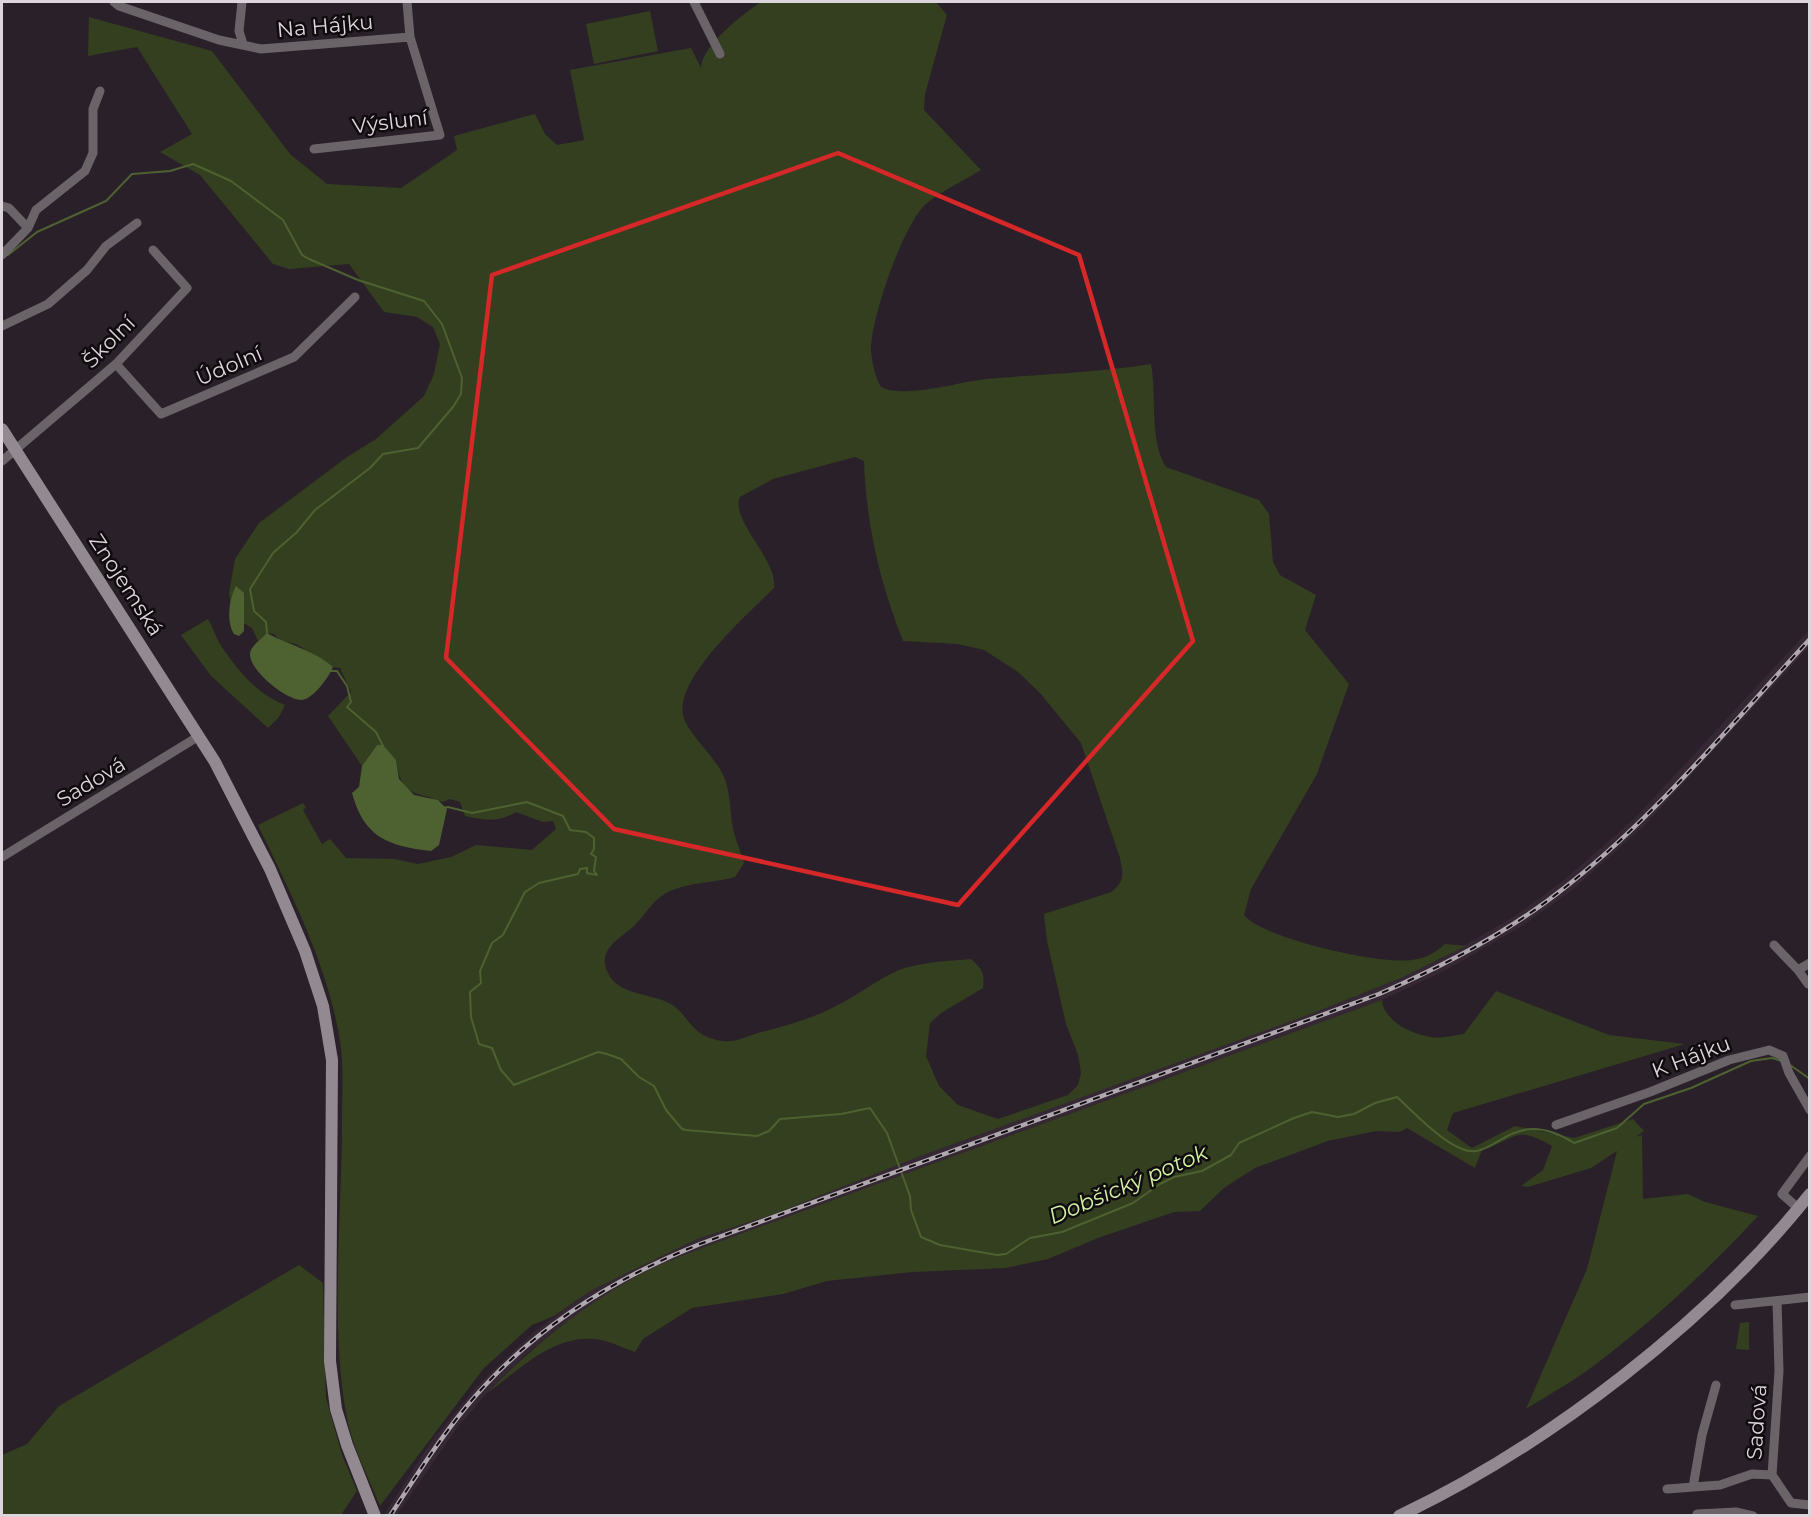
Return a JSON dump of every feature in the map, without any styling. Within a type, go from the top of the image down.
[{"type":"main road","name":"Znojemská","points":[[2,429],[215,762],[270,869],[305,951],[323,1006],[332,1060],[330,1361],[336,1409],[375,1515]]},
{"type":"main road","points":[[1399,1515],[1517,1450],[1586,1402],[1698,1311],[1768,1244],[1809,1194]]},
{"type":"street","name":"Na Hájku","points":[[114,2],[119,6],[219,40],[261,49],[410,37]]},
{"type":"street","points":[[242,2],[239,31],[243,44]]},
{"type":"street","points":[[407,2],[410,37]]},
{"type":"street","points":[[694,2],[720,54]]},
{"type":"street","name":"Výsluní","points":[[314,149],[440,135],[410,37]]},
{"type":"street","points":[[2,255],[28,228],[36,210],[85,171],[93,153],[93,109],[100,91]]},
{"type":"street","points":[[2,206],[9,208],[28,228]]},
{"type":"street","points":[[2,326],[48,304],[87,270],[106,246],[137,223]]},
{"type":"street","name":"Školní","points":[[2,460],[116,364],[187,288],[153,250]]},
{"type":"street","name":"Údolní","points":[[116,364],[161,414],[294,357],[355,297]]},
{"type":"street","name":"Sadová","points":[[2,857],[199,736]]},
{"type":"street","points":[[1774,945],[1808,984]]},
{"type":"street","points":[[1798,970],[1809,963]]},
{"type":"street","name":"K Hájku","points":[[1556,1125],[1650,1092],[1729,1060],[1769,1050],[1783,1056],[1809,1110]]},
{"type":"street","points":[[1798,1208],[1782,1194],[1809,1156]]},
{"type":"street","points":[[1735,1305],[1809,1297]]},
{"type":"street","name":"Sadová","points":[[1667,1489],[1720,1485],[1752,1474],[1772,1475],[1779,1371],[1777,1301]]},
{"type":"street","points":[[1693,1487],[1702,1435],[1716,1385]]},
{"type":"street","points":[[1772,1475],[1791,1503],[1809,1505]]},
{"type":"street","points":[[1697,1514],[1736,1512],[1753,1515]]},
{"type":"highlighted area","points":[[838,153],[1079,255],[1193,641],[958,905],[614,829],[446,658],[492,275]]},
{"type":"shaded area","points":[[761,2],[936,2],[947,15],[925,94],[924,110],[981,170],[945,190],[926,204],[917,215],[898,251],[882,297],[872,337],[872,360],[881,387],[891,390],[917,391],[986,379],[1151,364],[1155,431],[1157,444],[1166,467],[1259,500],[1269,514],[1273,562],[1280,575],[1316,595],[1305,630],[1349,684],[1317,774],[1251,889],[1244,915],[1274,933],[1298,941],[1375,958],[1412,960],[1430,955],[1445,944],[1466,946],[1401,978],[1313,1013],[918,1157],[774,1214],[697,1239],[592,1290],[554,1316],[532,1325],[484,1368],[380,1506],[348,1425],[341,1378],[338,1306],[342,1157],[340,1041],[327,985],[307,930],[258,825],[303,803],[306,808],[303,810],[322,844],[330,839],[346,858],[395,859],[418,864],[451,857],[476,845],[532,850],[556,829],[553,821],[543,822],[516,812],[497,819],[465,816],[460,802],[450,799],[443,802],[417,794],[406,787],[402,781],[396,760],[377,745],[362,766],[328,716],[351,692],[340,668],[333,667],[296,644],[280,641],[274,634],[267,633],[258,641],[252,628],[233,617],[229,593],[235,559],[259,523],[347,457],[376,439],[424,396],[434,374],[440,344],[433,327],[417,317],[384,312],[349,264],[289,269],[273,264],[200,175],[160,152],[192,134],[137,47],[88,56],[89,17],[212,51],[290,154],[327,184],[401,188],[457,150],[454,136],[535,114],[545,134],[557,145],[584,140],[570,70],[691,48],[701,68],[703,59],[716,40],[734,22]],"holes":[[[855,457],[864,461],[871,530],[887,597],[903,641],[958,644],[984,650],[1018,672],[1040,693],[1081,743],[1120,858],[1121,881],[1111,892],[1044,914],[1047,941],[1066,1024],[1078,1055],[1081,1073],[1078,1085],[1068,1095],[998,1119],[958,1105],[939,1086],[926,1056],[930,1023],[941,1013],[983,988],[982,972],[971,959],[907,967],[883,978],[827,1011],[732,1041],[712,1039],[703,1035],[669,1003],[630,991],[616,984],[606,968],[605,960],[611,946],[663,895],[684,886],[735,877],[744,863],[732,825],[725,778],[689,728],[683,715],[684,700],[702,665],[716,647],[774,588],[769,565],[742,517],[739,507],[740,497],[773,479]]]},
{"type":"shaded area","points":[[650,11],[658,51],[594,64],[586,24]]},
{"type":"shaded area","points":[[236,586],[244,593],[244,631],[239,636],[234,634],[229,617],[230,604]]},
{"type":"shaded area","points":[[208,619],[220,644],[241,672],[265,694],[285,705],[279,717],[268,728],[211,676],[181,635]]},
{"type":"shaded area","points":[[1809,630],[1809,647],[1645,825],[1571,891],[1522,926],[1446,970],[1382,1000],[710,1245],[652,1269],[561,1326],[524,1356],[486,1394],[457,1428],[397,1515],[383,1516],[431,1442],[477,1386],[535,1331],[592,1290],[697,1239],[774,1214],[918,1157],[1377,988],[1441,959],[1515,916],[1563,881],[1636,817]]},
{"type":"shaded area","points":[[267,633],[318,656],[333,667],[324,682],[311,696],[302,700],[286,695],[259,673],[253,665],[250,657],[251,650]]},
{"type":"shaded area","points":[[377,745],[383,745],[396,760],[399,779],[414,795],[438,800],[447,809],[439,845],[431,851],[390,842],[380,837],[363,820],[352,793],[359,787],[362,766]]},
{"type":"shaded area","points":[[1496,991],[1609,1035],[1685,1044],[1453,1113],[1447,1130],[1472,1148],[1515,1126],[1574,1138],[1633,1119],[1644,1131],[1636,1137],[1642,1135],[1643,1199],[1688,1194],[1705,1202],[1758,1216],[1699,1276],[1636,1332],[1584,1373],[1526,1409],[1587,1269],[1617,1151],[1591,1168],[1528,1187],[1521,1186],[1543,1170],[1552,1146],[1539,1139],[1530,1136],[1516,1136],[1482,1150],[1475,1168],[1407,1128],[1400,1132],[1376,1131],[1328,1141],[1255,1168],[1224,1188],[1200,1211],[1174,1212],[1098,1238],[1048,1259],[1006,1268],[913,1272],[827,1281],[783,1294],[692,1308],[643,1339],[635,1352],[595,1339],[579,1339],[564,1343],[537,1356],[486,1394],[536,1347],[591,1304],[630,1280],[669,1261],[1382,1000],[1393,1020],[1407,1030],[1435,1037],[1464,1034]]},
{"type":"shaded area","points":[[299,1265],[323,1283],[326,1398],[342,1455],[357,1491],[341,1515],[2,1515],[2,1455],[27,1444],[59,1406]]},
{"type":"shaded area","points":[[1749,1322],[1749,1350],[1736,1349],[1740,1323]]},
{"type":"waterway","name":"Dobšický potok","points":[[8,255],[37,232],[106,201],[132,174],[170,171],[193,164],[231,181],[283,220],[302,255],[358,280],[424,301],[442,324],[462,378],[461,394],[453,407],[418,448],[383,454],[370,468],[315,510],[297,532],[273,553],[250,589],[254,611],[266,622],[267,633]]},
{"type":"waterway","name":"Dobšický potok","points":[[328,671],[337,671],[347,686],[351,702],[347,707],[376,732],[383,746]]},
{"type":"waterway","name":"Dobšický potok","points":[[443,808],[448,807],[472,813],[527,802],[563,816],[570,830],[586,832],[594,838],[594,849],[591,854],[596,857],[594,871],[597,875],[587,873],[587,868],[580,869],[578,874],[539,883],[525,892],[503,935],[492,943],[480,971],[481,983],[470,992],[471,1017],[479,1044],[492,1048],[501,1070],[514,1085],[598,1052],[621,1059],[639,1077],[654,1086],[666,1110],[682,1129],[686,1130],[757,1136],[769,1131],[780,1119],[841,1114],[870,1108],[887,1133],[910,1196],[911,1210],[921,1237],[940,1245],[997,1255],[1006,1254],[1030,1238],[1062,1232],[1133,1203],[1174,1177],[1202,1171],[1231,1155],[1239,1143],[1312,1112],[1338,1117],[1354,1114],[1375,1103],[1397,1097],[1437,1133],[1462,1149],[1474,1151],[1485,1148],[1520,1131],[1535,1129],[1552,1132],[1574,1143],[1617,1128],[1644,1104],[1691,1088],[1751,1061],[1772,1058],[1782,1061]]},
{"type":"waterway","name":"Dobšický potok","points":[[1790,1065],[1810,1079]]},
{"type":"railway","points":[[390,1516],[426,1460],[466,1407],[490,1380],[516,1355],[572,1311],[634,1274],[700,1244],[1379,994],[1453,959],[1501,932],[1568,885],[1633,828],[1694,767],[1810,639]]}]
